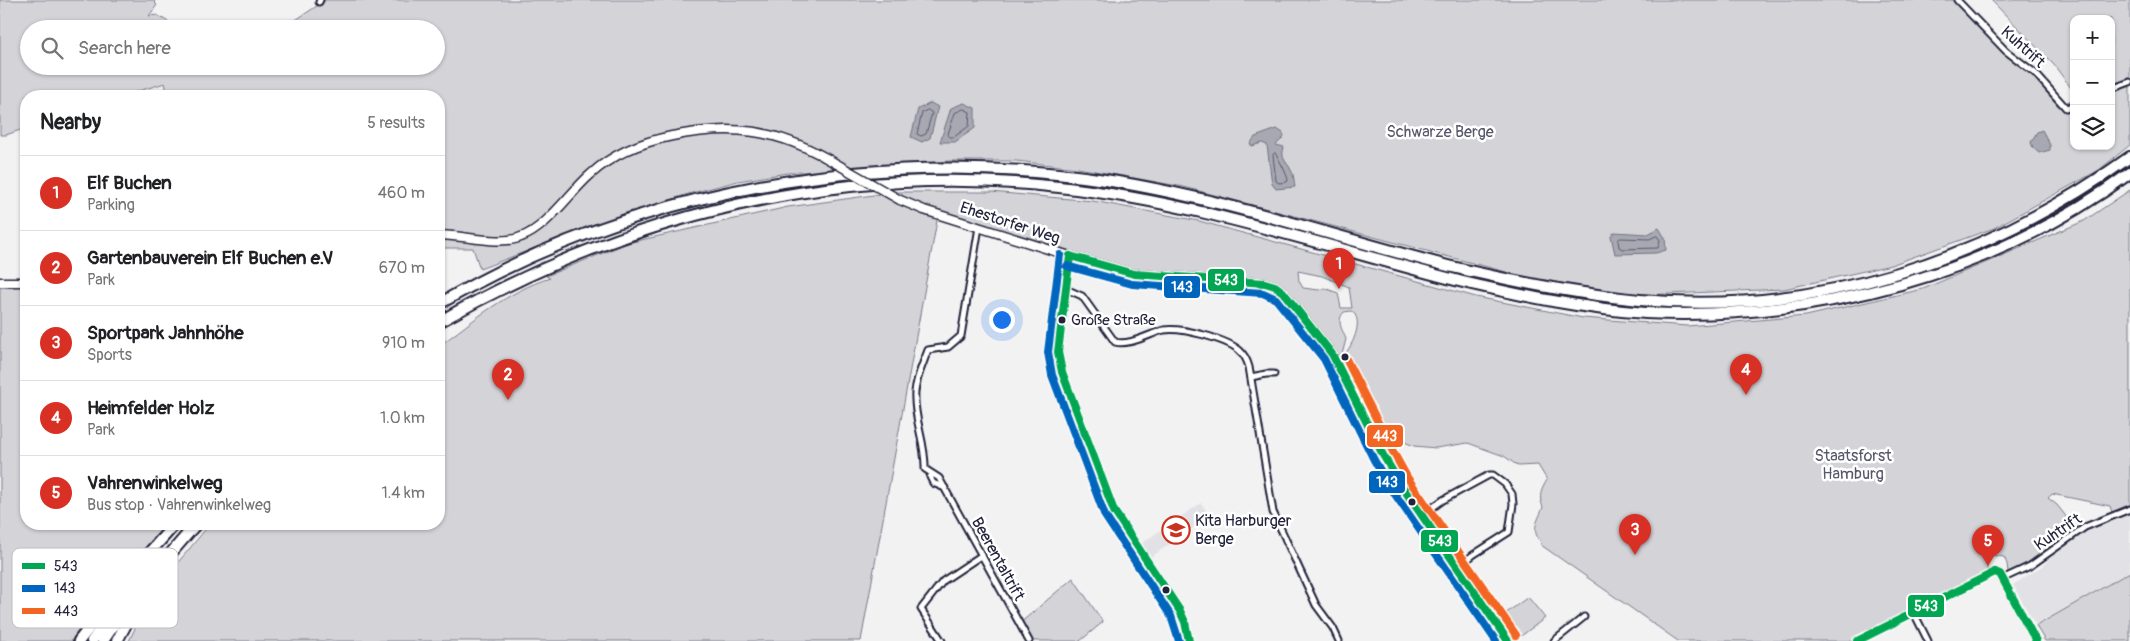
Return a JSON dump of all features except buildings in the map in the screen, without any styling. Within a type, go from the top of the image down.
[{"type":"highway","points":[[445,301],[494,274],[540,253],[579,237],[658,211],[770,184],[860,172],[925,168],[1000,170],[1052,174],[1148,188],[1248,211],[1448,266],[1592,295],[1686,302],[1764,299],[1817,292],[1888,277],[1959,252],[2031,220],[2068,199],[2130,157]]},
{"type":"highway","points":[[445,319],[517,280],[583,251],[655,226],[701,213],[773,197],[859,185],[952,181],[1054,186],[1145,199],[1219,215],[1466,282],[1584,306],[1643,312],[1713,314],[1769,310],[1843,299],[1889,288],[1973,259],[2001,248],[2057,219],[2098,195],[2130,173]]},
{"type":"highway","points":[[154,548],[170,530]]},
{"type":"highway","points":[[176,548],[191,530]]},
{"type":"highway","points":[[157,548],[166,535]]},
{"type":"highway","points":[[79,641],[89,628]]},
{"type":"highway","points":[[92,641],[101,628]]},
{"type":"highway","points":[[103,641],[112,628]]},
{"type":"highway","points":[[117,641],[124,628]]},
{"type":"main road","name":"Ehestorfer Weg","points":[[445,235],[514,239],[525,236],[538,227],[588,176],[604,164],[632,148],[667,137],[709,130],[750,131],[790,140],[828,159],[900,200],[924,210],[1070,256],[1134,274],[1265,283],[1279,288],[1332,354],[1387,461],[1508,641]]},
{"type":"main road","points":[[0,282],[20,282]]},
{"type":"street","name":"Kuhtrift","points":[[1957,0],[2006,51],[2035,73],[2066,108],[2070,106]]},
{"type":"street","points":[[2115,88],[2130,82]]},
{"type":"street","name":"Beerentaltrift","points":[[979,227],[961,336],[948,347],[928,350],[917,384],[916,411],[925,457],[925,469],[933,475],[930,477],[932,483],[945,488],[1029,641]]},
{"type":"street","points":[[1070,256],[1058,352],[1062,372],[1114,512],[1180,611],[1185,622],[1189,641]]},
{"type":"street","points":[[1066,289],[1082,296],[1115,342],[1125,342],[1171,330],[1210,338],[1230,344],[1241,351],[1247,360],[1276,519],[1316,605],[1333,628],[1339,641]]},
{"type":"street","points":[[1250,377],[1274,374]]},
{"type":"street","points":[[1422,515],[1443,500],[1489,475],[1493,475],[1509,488],[1514,502],[1511,529],[1458,567]]},
{"type":"street","name":"Kuhtrift","points":[[2002,579],[2030,566],[2085,527],[2130,509]]},
{"type":"street","points":[[942,641],[921,609],[943,581],[982,555]]},
{"type":"street","points":[[1860,640],[1995,572],[1999,573],[2036,641]]},
{"type":"street","points":[[1914,613],[1928,641]]},
{"type":"street","points":[[1554,641],[1584,617]]},
{"type":"shaded area","name":"Kita Harburger Berge","points":[[1201,503],[1210,516],[1151,557],[1142,543]]},
{"type":"shaded area","points":[[2130,512],[2130,572],[2036,626],[2013,585],[2041,567],[2060,549],[2082,534],[2100,524]]},
{"type":"green space","name":"Schwarze Berge","points":[[0,0],[155,0],[154,2],[157,5],[149,16],[157,15],[165,20],[20,20],[20,75],[445,75],[445,20],[296,20],[326,0],[1953,0],[2008,55],[2029,71],[2058,106],[2070,101],[2070,150],[2115,150],[2115,15],[2070,15],[2070,87],[2054,65],[1991,0],[2130,0],[2130,145],[2099,170],[1994,228],[1891,265],[1784,289],[1643,295],[1533,279],[1184,187],[1078,168],[1016,161],[950,161],[787,173],[738,181],[688,194],[592,226],[480,269],[473,248],[445,248],[445,90],[167,90],[165,83],[142,90],[20,90],[20,130],[0,135]]},
{"type":"green space","name":"Staatsforst Hamburg","points":[[2130,190],[2130,508],[2112,512],[2110,506],[2052,494],[2048,498],[2057,505],[2076,529],[2031,561],[2008,572],[2004,557],[1991,555],[1987,558],[1987,571],[1984,575],[1851,641],[1678,641],[1541,545],[1536,528],[1543,507],[1541,494],[1547,480],[1538,465],[1518,466],[1504,456],[1468,443],[1436,448],[1414,446],[1397,439],[1392,430],[1384,437],[1341,358],[1353,342],[1357,327],[1355,315],[1351,311],[1344,312],[1340,319],[1340,325],[1346,339],[1343,351],[1339,356],[1289,295],[1274,281],[1130,270],[938,215],[861,641],[129,641],[135,628],[178,628],[178,562],[205,530],[445,530],[445,341],[478,316],[506,298],[550,278],[546,276],[628,243],[788,207],[895,192],[991,192],[1093,201],[1199,221],[1476,297],[1583,318],[1687,326],[1806,316],[1923,289],[2084,221]],"holes":[[[1298,271],[1322,276],[1349,287],[1352,308],[1341,308],[1338,293],[1324,288],[1319,290],[1303,288],[1299,281]]]},
{"type":"green space","points":[[20,285],[20,530],[164,530],[148,548],[12,548],[12,628],[80,628],[71,641],[0,641],[0,286]]},
{"type":"green space","points":[[2130,572],[2130,641],[2045,641],[2036,626]]},
{"type":"green space","points":[[1073,578],[1103,622],[1080,641],[1029,641],[1019,624]]},
{"type":"green space","points":[[1528,597],[1545,618],[1517,639],[1501,617]]},
{"type":"water","points":[[931,103],[938,107],[930,138],[922,142],[911,137],[918,109]]},
{"type":"water","points":[[964,103],[975,108],[975,128],[955,142],[940,142],[951,108]]},
{"type":"water","points":[[1277,129],[1283,133],[1284,137],[1276,145],[1284,147],[1283,158],[1292,172],[1295,187],[1276,189],[1272,184],[1267,145],[1262,143],[1252,146],[1250,144],[1255,137]]},
{"type":"water","points":[[2042,130],[2050,145],[2050,150],[2039,153],[2033,148],[2031,142],[2037,132]]},
{"type":"water","points":[[1659,228],[1665,238],[1666,250],[1656,253],[1615,254],[1611,236],[1614,232],[1648,234]]},
{"type":"transit line","name":"143","points":[[1060,255],[1048,352],[1052,375],[1105,516],[1171,616],[1179,641]]},
{"type":"transit line","name":"543","points":[[1070,256],[1134,274],[1265,283],[1275,286],[1283,292],[1332,354],[1383,455],[1399,482],[1508,641]]},
{"type":"transit line","name":"543","points":[[1070,256],[1058,352],[1062,372],[1114,511],[1180,611],[1185,622],[1189,641]]},
{"type":"transit line","name":"143","points":[[1067,266],[1132,284],[1263,293],[1276,299],[1324,359],[1374,460],[1390,487],[1496,641]]},
{"type":"transit line","name":"443","points":[[1345,357],[1407,477],[1516,635]]},
{"type":"transit line","name":"543","points":[[1995,572],[2000,574],[2036,641]]},
{"type":"transit line","name":"543","points":[[1857,641],[1995,572]]},
{"type":"place","name":"Elf Buchen","points":[[1339,289]]},
{"type":"place","name":"Große Straße","points":[[1062,320]]},
{"type":"place","name":"Heimfelder Holz","points":[[1746,395]]},
{"type":"place","name":"Gartenbauverein Elf Buchen e.V","points":[[508,400]]},
{"type":"place","name":"Kita Harburger Berge","points":[[1176,530]]},
{"type":"place","name":"Sportpark Jahnhöhe","points":[[1635,555]]},
{"type":"place","name":"Vahrenwinkelweg","points":[[1988,566]]}]
